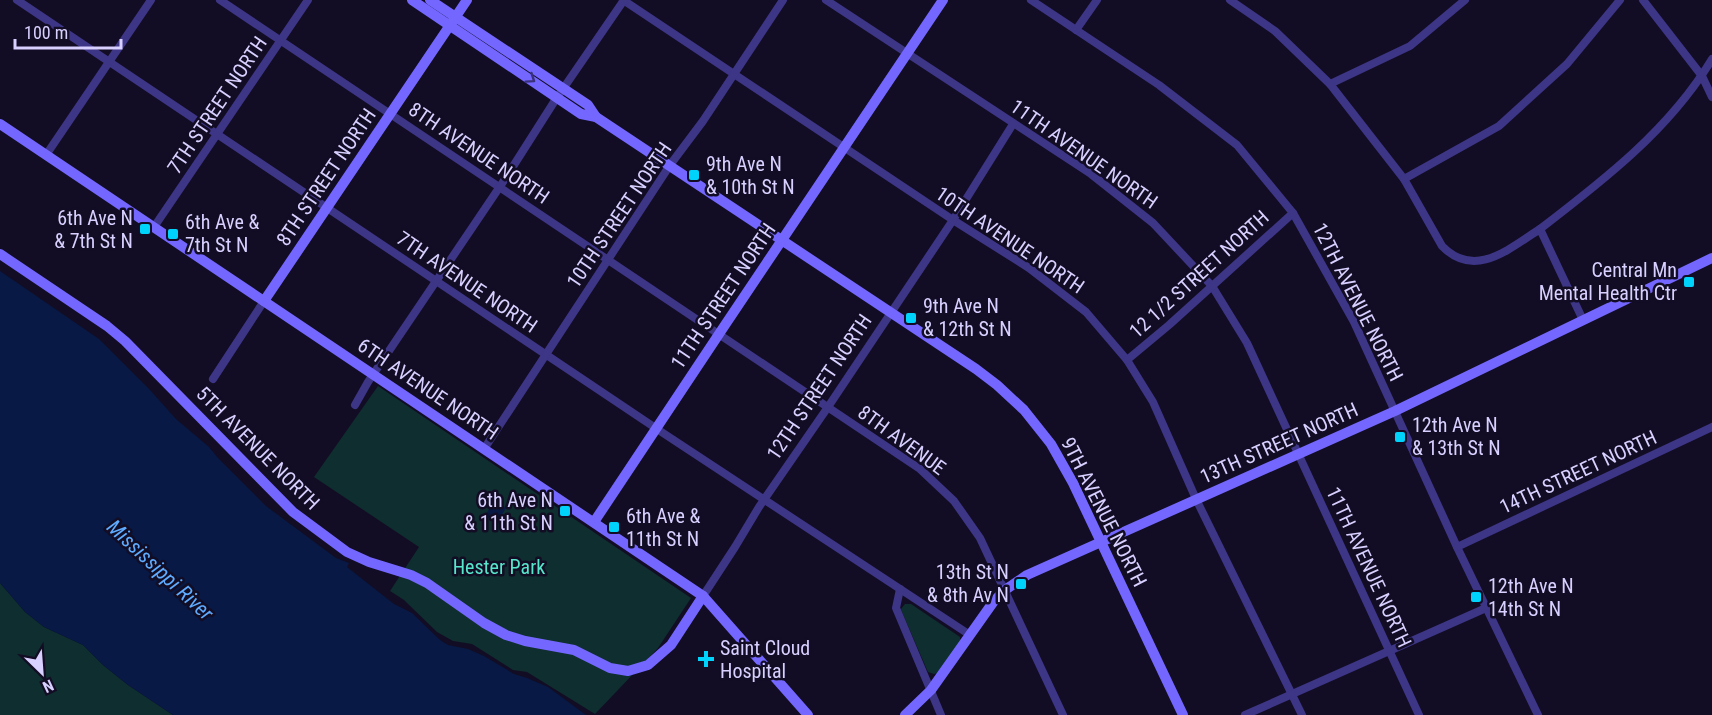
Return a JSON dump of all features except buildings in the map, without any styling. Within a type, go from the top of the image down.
[{"type":"street","name":"7TH AVENUE NORTH","points":[[17,0],[656,429],[970,635]]},
{"type":"street","points":[[46,155],[151,0]]},
{"type":"street","name":"8TH AVENUE NORTH","points":[[220,0],[718,334]]},
{"type":"street","name":"7TH STREET NORTH","points":[[154,228],[308,0]]},
{"type":"street","name":"9TH AVENUE NORTH","points":[[412,0],[453,21],[560,93],[581,114],[596,117],[976,369],[1024,410],[1051,444],[1062,463],[1183,715]]},
{"type":"street","name":"9TH AVENUE NORTH","points":[[430,0],[453,21]]},
{"type":"street","name":"8TH STREET NORTH","points":[[213,379],[467,0]]},
{"type":"street","points":[[356,405],[560,93],[624,0]]},
{"type":"street","name":"10TH AVENUE NORTH","points":[[624,0],[844,148],[1029,268],[1086,312],[1127,360],[1153,402],[1196,499],[1302,715]]},
{"type":"street","name":"10TH STREET NORTH","points":[[484,449],[670,165],[735,74],[783,0]]},
{"type":"street","name":"11TH AVENUE NORTH","points":[[826,0],[1091,174],[1153,223],[1212,286],[1247,343],[1419,715]]},
{"type":"street","name":"11TH STREET NORTH","points":[[594,522],[943,0]]},
{"type":"street","name":"12TH AVENUE NORTH","points":[[1030,0],[1159,85],[1237,145],[1293,213],[1354,322],[1457,547],[1538,715]]},
{"type":"street","points":[[1076,30],[1096,0]]},
{"type":"street","points":[[1230,0],[1275,31],[1330,84],[1404,179],[1442,246],[1451,255],[1464,261],[1479,261],[1494,257],[1540,229],[1583,196],[1623,163],[1664,122],[1702,76],[1712,59]]},
{"type":"street","points":[[1330,84],[1410,46],[1465,0]]},
{"type":"street","points":[[1404,179],[1499,126],[1567,64],[1620,0]]},
{"type":"street","points":[[1643,0],[1702,76],[1712,97]]},
{"type":"street","name":"6TH AVENUE NORTH","points":[[0,124],[703,596],[808,715]]},
{"type":"street","name":"12TH STREET NORTH","points":[[648,665],[671,645],[764,499],[953,220],[1013,124]]},
{"type":"street","name":"12 1/2 STREET NORTH","points":[[1127,360],[1293,213]]},
{"type":"street","points":[[1540,229],[1583,320]]},
{"type":"street","name":"5TH AVENUE NORTH","points":[[0,254],[107,326],[125,341],[293,513],[347,552],[369,562],[411,574],[506,635],[574,650],[610,668],[628,672],[648,665]]},
{"type":"street","name":"13TH STREET NORTH","points":[[905,715],[931,690],[982,616],[1005,590],[1027,574],[1395,411],[1712,258]]},
{"type":"street","name":"8TH AVENUE","points":[[718,334],[920,469],[954,501],[980,538],[1063,715]]},
{"type":"street","name":"14TH STREET NORTH","points":[[1457,547],[1712,427]]},
{"type":"street","points":[[900,589],[896,608],[941,715]]},
{"type":"street","points":[[1245,715],[1486,608]]},
{"type":"green space","name":"Hester Park","points":[[378,386],[691,598],[658,648],[595,714],[527,672],[513,670],[472,644],[453,641],[437,632],[404,600],[390,591],[419,547],[314,477]]},
{"type":"green space","points":[[0,583],[25,612],[44,627],[83,645],[128,685],[173,715],[0,715]]},
{"type":"green space","points":[[905,604],[911,604],[960,637],[960,642],[938,673],[928,672],[902,612],[901,609]]},
{"type":"water","name":"Mississippi River","points":[[0,271],[99,339],[176,419],[209,447],[266,506],[336,558],[349,563],[347,567],[394,604],[412,613],[440,640],[448,645],[468,649],[514,674],[548,687],[586,715],[173,715],[128,685],[83,645],[44,627],[25,612],[0,583]]},
{"type":"water","points":[[494,501],[506,508],[497,522],[485,516]]},
{"type":"place","name":"9th Ave N & 10th St N","points":[[694,175]]},
{"type":"place","name":"6th Ave N & 7th St N","points":[[145,229]]},
{"type":"place","name":"6th Ave & 7th St N","points":[[173,234]]},
{"type":"place","name":"Central Mn Mental Health Ctr","points":[[1689,282]]},
{"type":"place","name":"9th Ave N & 12th St N","points":[[911,318]]},
{"type":"place","name":"12th Ave N & 13th St N","points":[[1400,437]]},
{"type":"place","name":"6th Ave N & 11th St N","points":[[565,511]]},
{"type":"place","name":"6th Ave & 11th St N","points":[[614,527]]},
{"type":"place","name":"13th St N & 8th Av N","points":[[1021,584]]},
{"type":"place","name":"12th Ave N 14th St N","points":[[1476,597]]},
{"type":"place","name":"Saint Cloud Hospital","points":[[706,659]]}]
